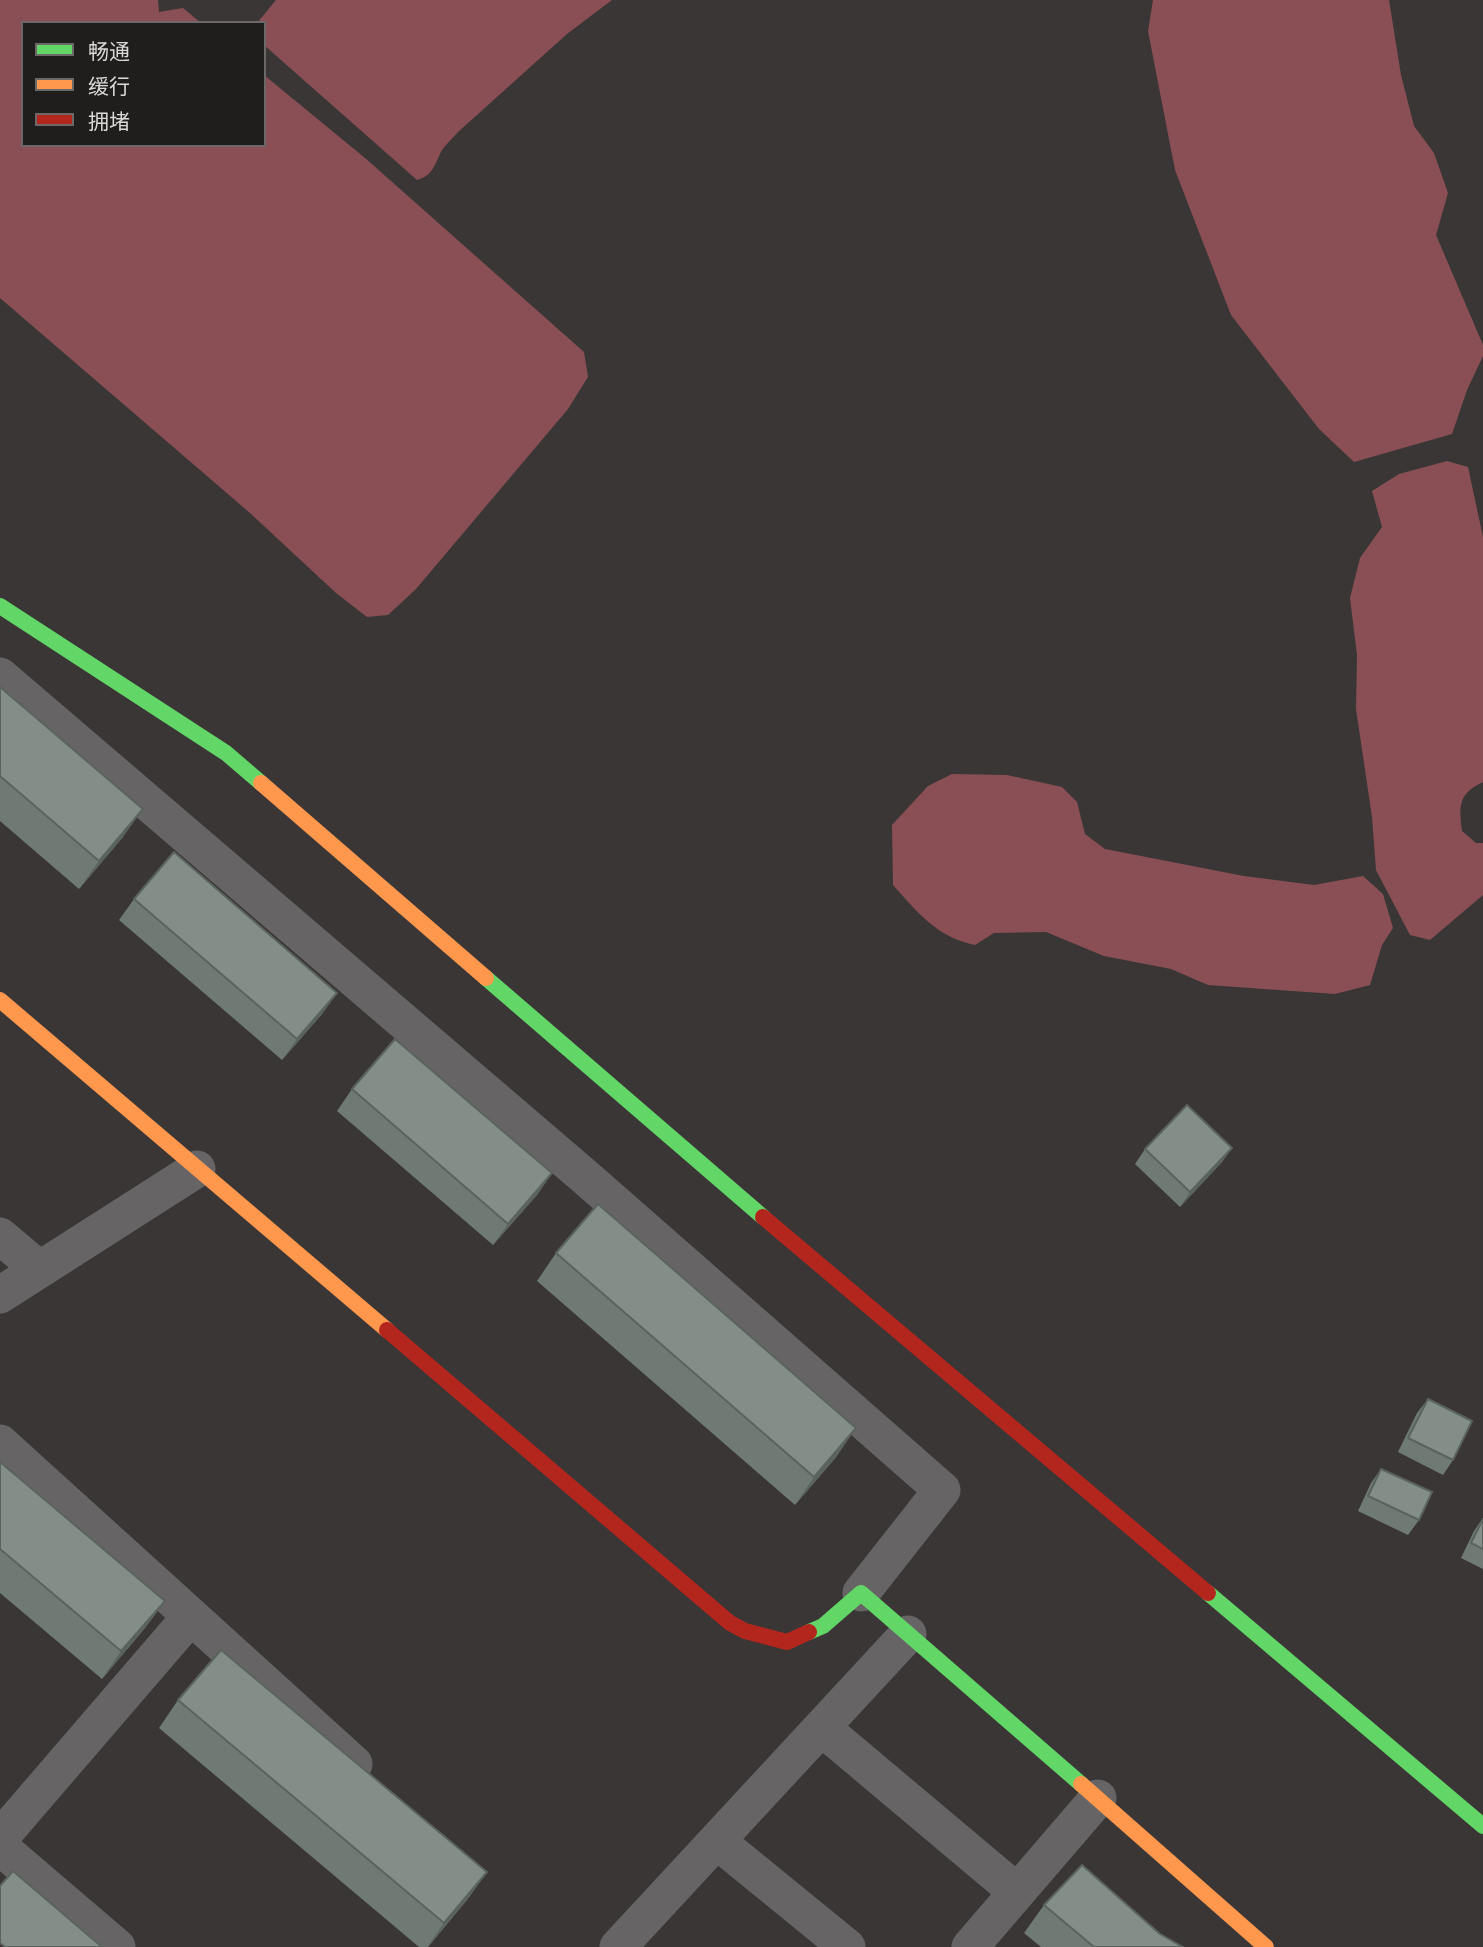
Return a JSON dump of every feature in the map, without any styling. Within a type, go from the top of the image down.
[{"type":"street","points":[[0,606],[226,753],[748,1204],[1483,1826]]},
{"type":"street","points":[[0,676],[584,1176],[942,1490],[861,1593],[823,1626],[787,1642],[745,1631],[730,1623],[0,1000]]},
{"type":"street","points":[[0,1295],[197,1170]]},
{"type":"street","points":[[0,1236],[39,1269]]},
{"type":"street","points":[[0,1443],[382,1789]]},
{"type":"street","points":[[861,1593],[1266,1947]]},
{"type":"street","points":[[0,1838],[191,1616]]},
{"type":"street","points":[[626,1944],[908,1634]]},
{"type":"street","points":[[822,1728],[1017,1892]]},
{"type":"street","points":[[990,1940],[1017,1892],[1098,1798]]},
{"type":"street","points":[[717,1841],[847,1947]]},
{"type":"street","points":[[0,1847],[117,1947]]},
{"type":"shaded area","points":[[0,0],[158,0],[159,12],[183,8],[199,21],[21,21],[21,147],[266,147],[266,77],[365,158],[584,352],[588,377],[568,409],[416,589],[388,615],[367,617],[336,593],[250,513],[0,298]]},
{"type":"shaded area","points":[[276,0],[612,0],[567,34],[458,132],[442,150],[430,172],[417,180],[266,47],[266,21],[259,21]]},
{"type":"shaded area","points":[[1153,0],[1389,0],[1401,75],[1414,126],[1434,153],[1448,193],[1436,235],[1483,345],[1483,356],[1467,390],[1452,434],[1354,462],[1319,429],[1231,315],[1175,170],[1148,31]]},
{"type":"shaded area","points":[[1447,461],[1468,467],[1483,537],[1483,782],[1465,796],[1460,814],[1462,831],[1476,843],[1483,843],[1483,895],[1430,940],[1410,935],[1376,870],[1372,817],[1356,709],[1357,655],[1350,598],[1360,558],[1382,527],[1372,491],[1399,474]]},
{"type":"shaded area","points":[[952,774],[1007,775],[1062,787],[1077,802],[1085,834],[1105,849],[1244,876],[1314,885],[1363,876],[1383,894],[1393,928],[1382,945],[1370,985],[1335,994],[1208,985],[1171,969],[1104,956],[1046,932],[994,933],[975,945],[950,936],[920,914],[893,885],[892,825],[928,786]]},
{"type":"building","points":[[0,687],[143,809],[99,861],[0,776]]},
{"type":"building","points":[[174,852],[337,993],[297,1039],[134,899]]},
{"type":"building","points":[[395,1039],[552,1173],[508,1224],[352,1089]]},
{"type":"building","points":[[1187,1105],[1232,1148],[1190,1192],[1145,1149]]},
{"type":"building","points":[[598,1204],[856,1428],[814,1477],[556,1253]]},
{"type":"building","points":[[1428,1399],[1472,1421],[1453,1460],[1408,1438]]},
{"type":"building","points":[[0,1462],[165,1601],[121,1651],[0,1549]]},
{"type":"building","points":[[1381,1469],[1432,1492],[1419,1520],[1368,1496]]},
{"type":"building","points":[[1483,1519],[1483,1549],[1471,1543]]},
{"type":"building","points":[[221,1650],[487,1872],[444,1923],[178,1700]]},
{"type":"building","points":[[1082,1865],[1160,1934],[1183,1947],[1094,1947],[1044,1905]]},
{"type":"building","points":[[13,1871],[102,1947],[5,1947],[0,1943],[0,1886]]},
{"type":"traffic: fast","points":[[0,606],[226,753],[261,783]]},
{"type":"traffic: fast","points":[[486,978],[763,1217]]},
{"type":"traffic: fast","points":[[809,1632],[823,1626],[861,1593],[1081,1784]]},
{"type":"traffic: fast","points":[[1208,1593],[1483,1826]]},
{"type":"traffic: slow","points":[[261,783],[486,978]]},
{"type":"traffic: slow","points":[[0,1000],[387,1330]]},
{"type":"traffic: slow","points":[[1081,1784],[1266,1947]]},
{"type":"traffic: jam","points":[[763,1217],[1208,1593]]},
{"type":"traffic: jam","points":[[387,1330],[730,1623],[745,1631],[787,1642],[809,1632]]}]
